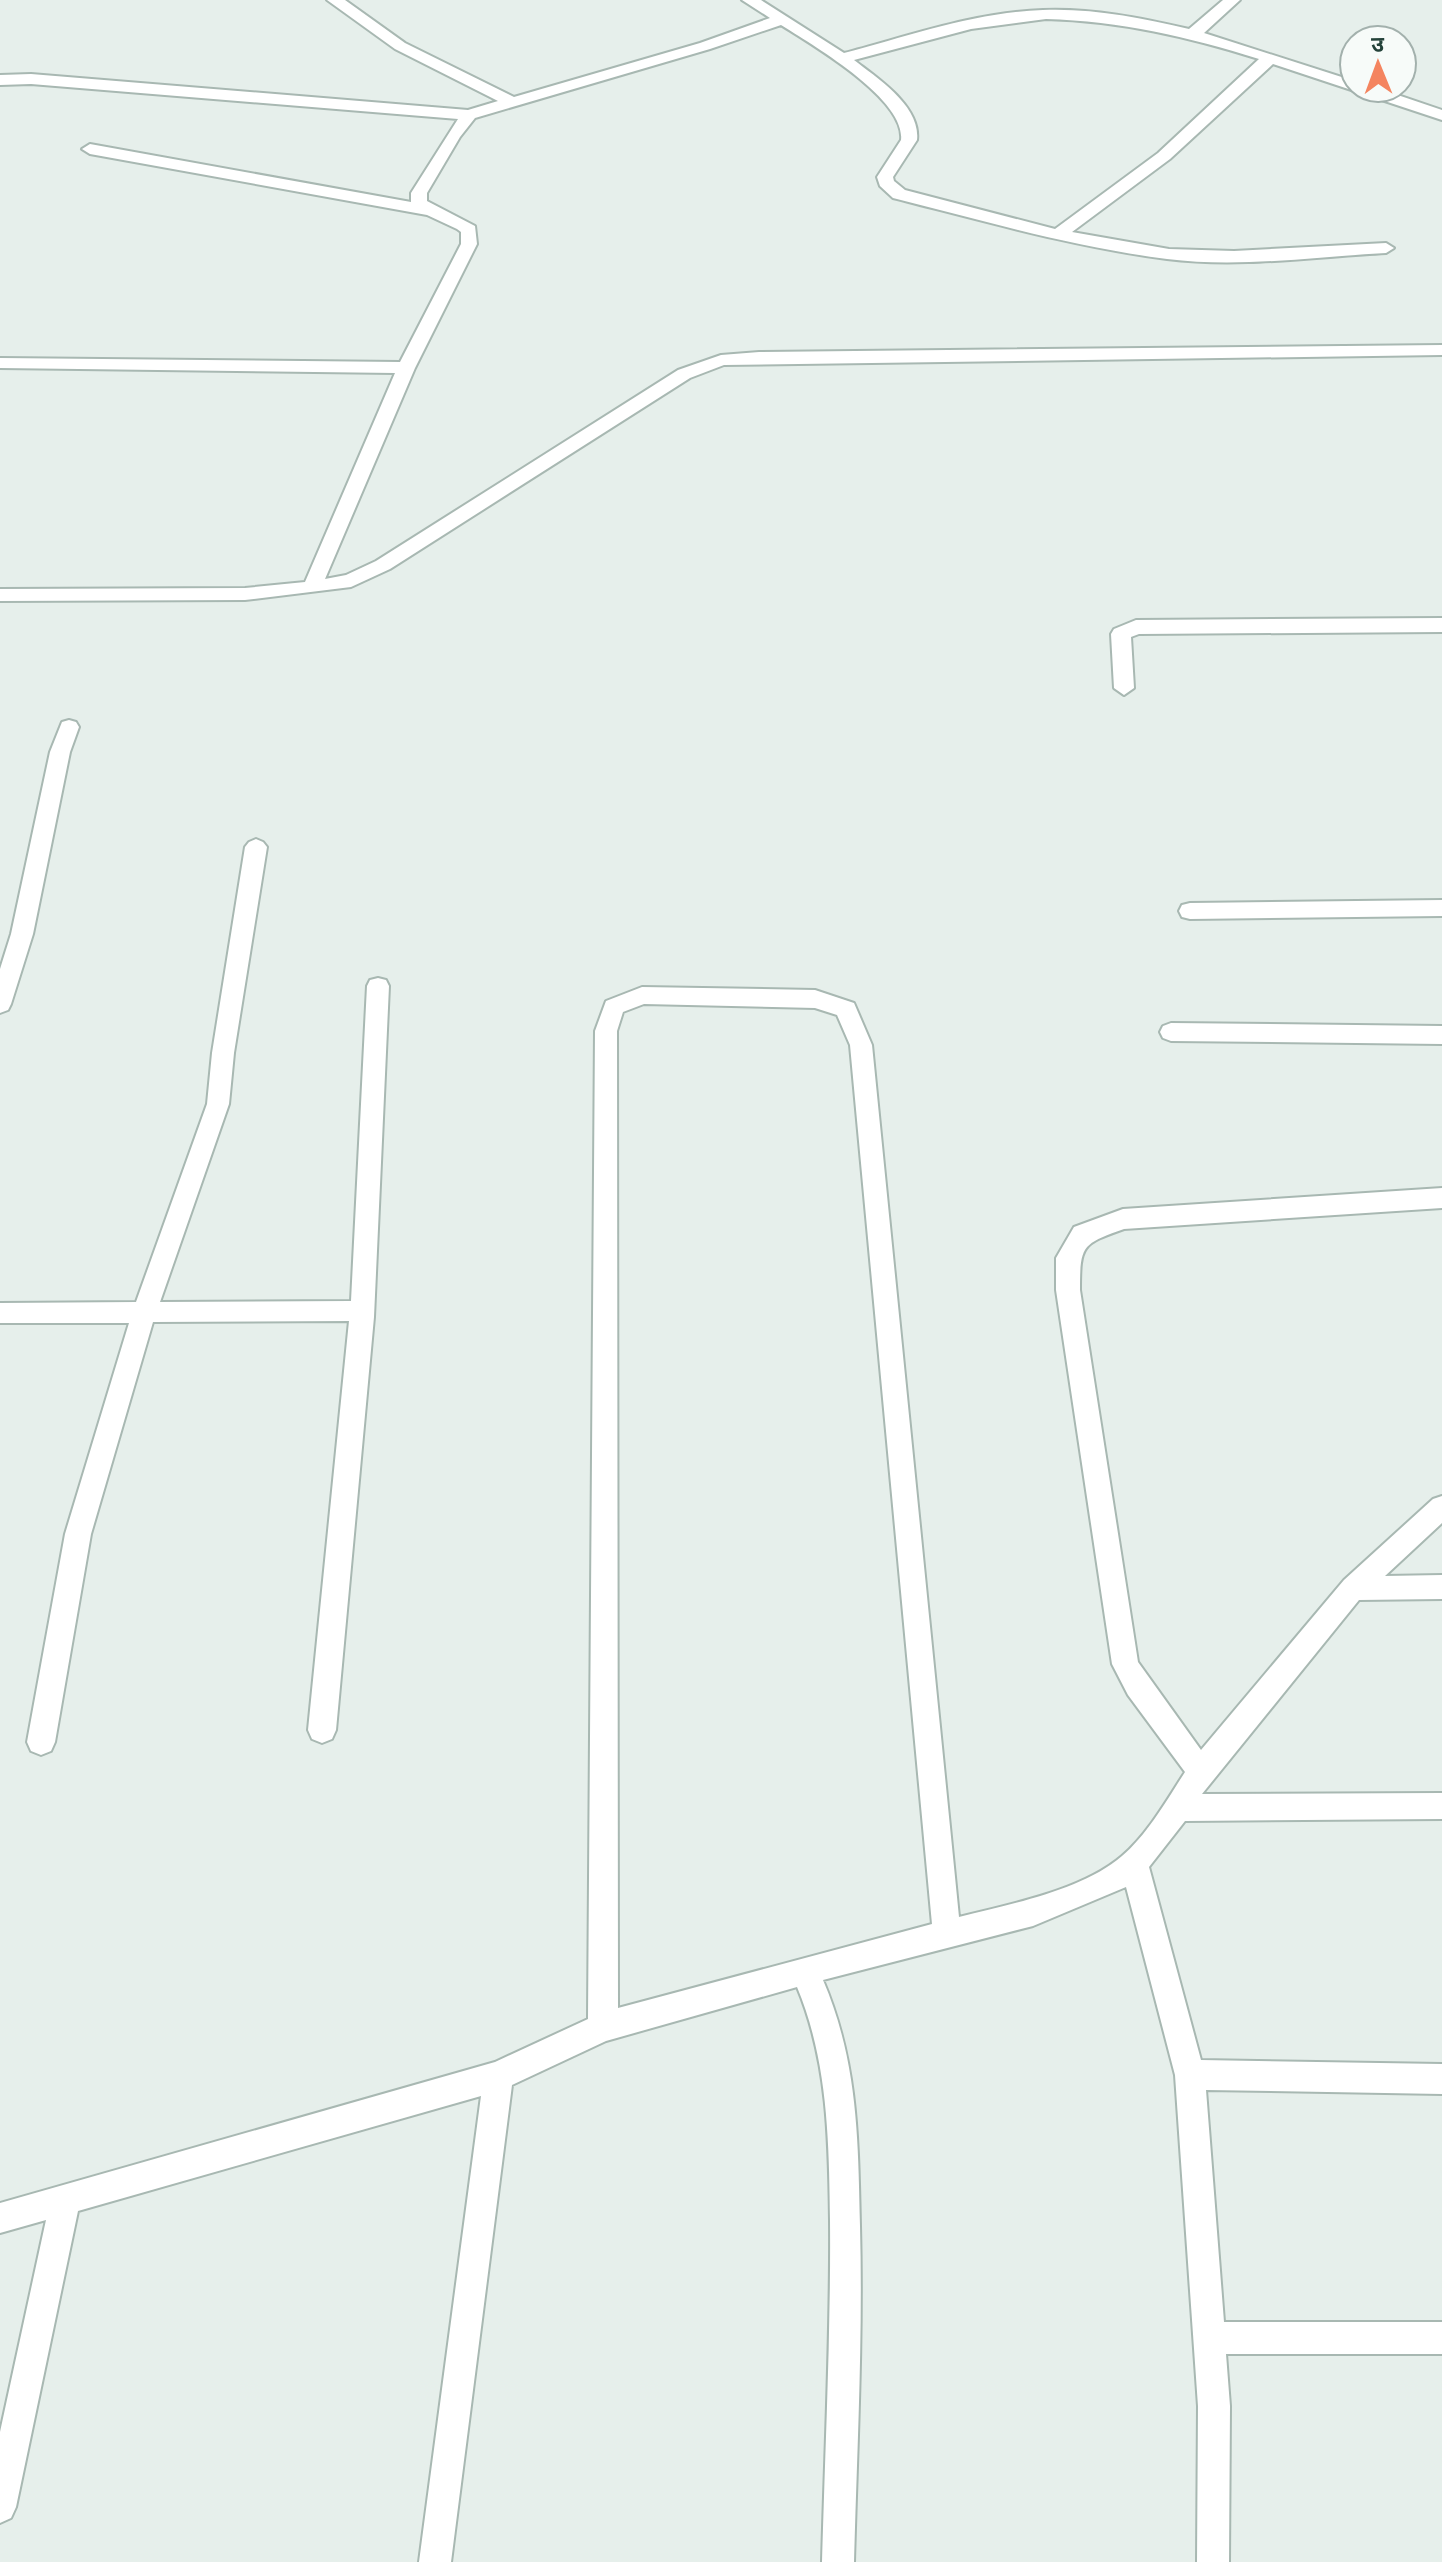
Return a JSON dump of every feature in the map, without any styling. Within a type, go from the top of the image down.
[{"type":"street","points":[[335,0],[400,46],[512,102]]},
{"type":"street","points":[[750,0],[843,58],[901,111],[909,126],[908,144],[885,177],[891,189],[912,199],[1058,235],[1169,254],[1234,256],[1386,248]]},
{"type":"street","points":[[1192,35],[1232,0]]},
{"type":"street","points":[[843,58],[1017,16],[1047,14],[1108,19],[1192,35],[1338,81]]},
{"type":"street","points":[[0,80],[31,79],[469,115],[691,50],[783,19]]},
{"type":"street","points":[[1058,235],[1164,156],[1270,58]]},
{"type":"street","points":[[1409,104],[1442,115]]},
{"type":"street","points":[[427,210],[419,202],[419,193],[453,135],[469,115]]},
{"type":"street","points":[[90,149],[427,210],[456,219],[469,230],[469,244],[406,368],[312,588]]},
{"type":"street","points":[[0,595],[245,594],[351,581],[383,565],[684,374],[721,360],[759,357],[1442,350]]},
{"type":"street","points":[[0,363],[406,368]]},
{"type":"street","points":[[1124,688],[1121,634],[1136,627],[1442,625]]},
{"type":"street","points":[[0,1004],[22,934],[60,752],[69,727]]},
{"type":"street","points":[[41,1742],[78,1534],[145,1311],[218,1104],[256,847]]},
{"type":"street","points":[[1190,911],[1442,908]]},
{"type":"street","points":[[322,1730],[370,1202],[378,986]]},
{"type":"street","points":[[603,2027],[606,1031],[614,1007],[642,995],[815,999],[846,1009],[861,1045],[947,1935]]},
{"type":"street","points":[[1171,1032],[1442,1035]]},
{"type":"street","points":[[1201,1771],[1137,1686],[1125,1664],[1068,1290],[1068,1258],[1082,1234],[1123,1219],[1442,1198]]},
{"type":"street","points":[[0,1313],[360,1311]]},
{"type":"street","points":[[0,2218],[498,2076],[603,2027],[805,1970],[947,1935],[1057,1902],[1113,1880],[1134,1864],[1178,1808],[1201,1771],[1353,1588],[1442,1507]]},
{"type":"street","points":[[1353,1588],[1442,1587]]},
{"type":"street","points":[[1178,1808],[1442,1806]]},
{"type":"street","points":[[1134,1864],[1190,2075],[1214,2406],[1213,2562]]},
{"type":"street","points":[[805,1970],[824,2016],[843,2114],[846,2283],[838,2562]]},
{"type":"street","points":[[1190,2075],[1442,2079]]},
{"type":"street","points":[[435,2562],[498,2076]]},
{"type":"street","points":[[0,2507],[66,2198]]},
{"type":"street","points":[[1210,2338],[1442,2338]]}]
